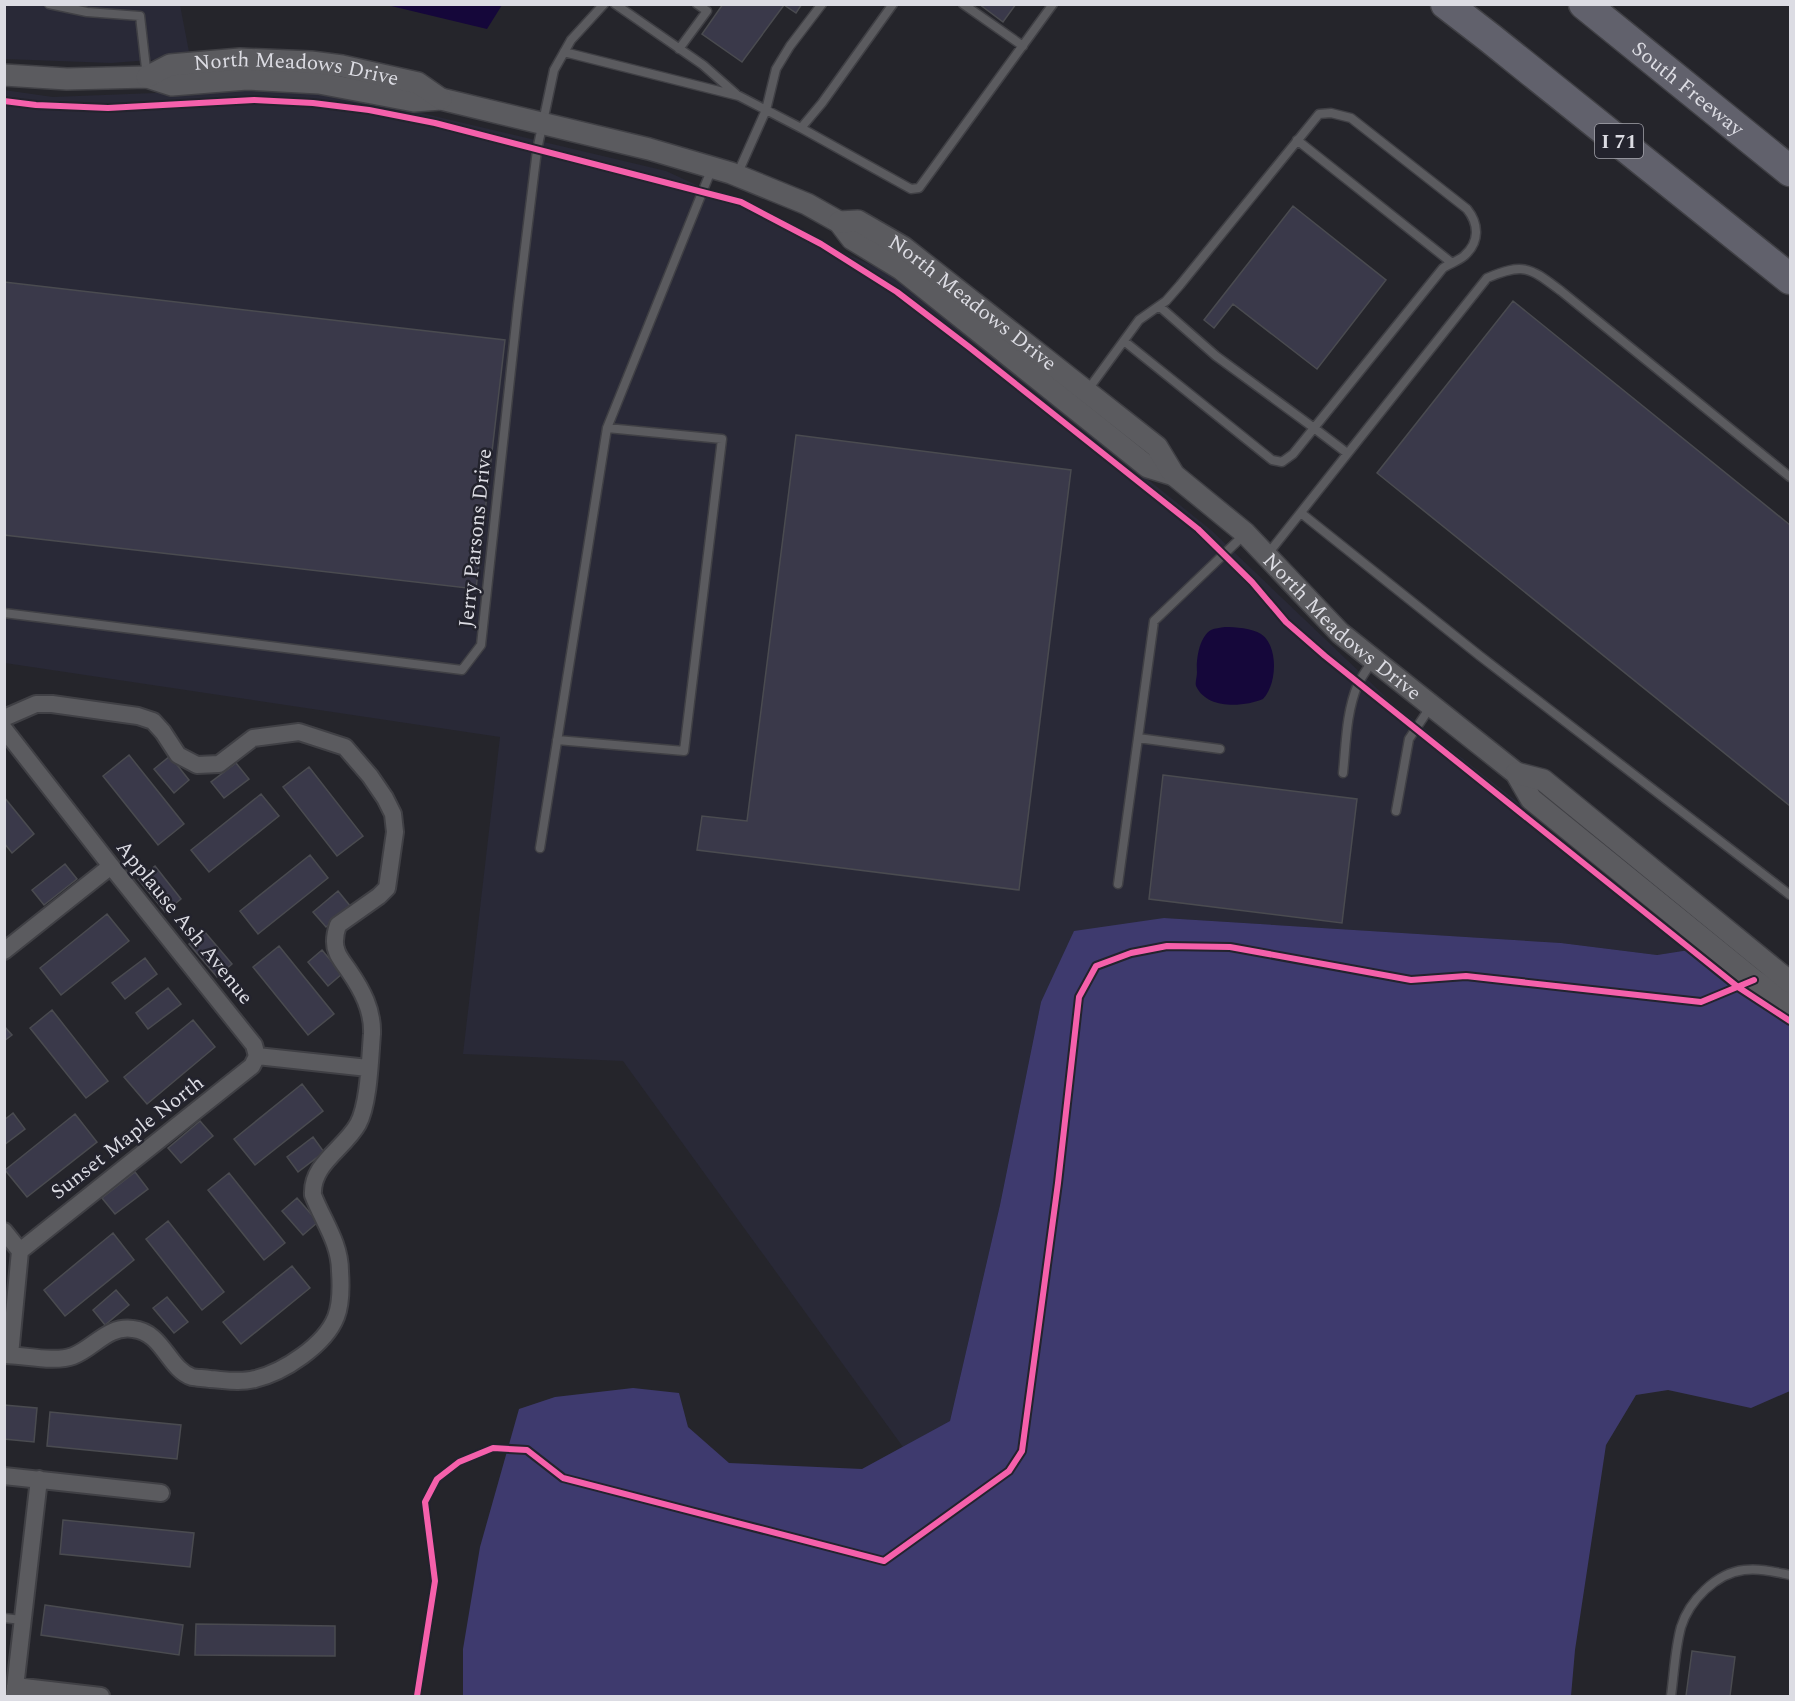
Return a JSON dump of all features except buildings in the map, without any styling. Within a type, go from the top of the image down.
[{"type":"highway","name":"I 71","points":[[1446,4],[1791,279]]},
{"type":"highway","name":"South Freeway","points":[[1584,4],[1791,171]]},
{"type":"street","name":"North Meadows Drive","points":[[4,75],[67,79],[147,77],[172,84],[247,79],[319,83],[414,101],[441,99],[649,149],[736,175],[807,204],[839,222],[852,239],[901,270],[1081,400],[1157,447],[1174,475],[1245,534],[1327,620],[1516,773],[1531,799],[1754,980],[1791,1004]]},
{"type":"street","points":[[4,718],[36,704],[52,704],[138,716],[153,721],[178,755],[197,765],[219,764],[253,738],[299,732],[345,747],[386,798],[393,814],[395,832],[387,888],[338,925],[334,939],[337,952],[371,1010],[372,1032],[365,1103],[359,1123],[315,1177],[312,1186],[313,1195],[338,1251],[340,1271],[339,1303],[336,1316],[318,1341],[301,1357],[270,1374],[254,1380],[236,1382],[190,1377],[176,1365],[154,1339],[146,1332],[136,1329],[125,1328],[105,1335],[72,1356],[49,1358],[7,1355],[20,1251],[4,1231]]},
{"type":"street","name":"Applause Ash Avenue","points":[[4,729],[254,1045],[258,1056]]},
{"type":"street","name":"North Meadows Drive","points":[[1516,773],[1543,780],[1791,981]]},
{"type":"street","points":[[4,951],[111,866]]},
{"type":"street","points":[[258,1056],[368,1068]]},
{"type":"street","name":"Sunset Maple North","points":[[20,1251],[252,1066],[258,1056]]},
{"type":"street","points":[[4,1476],[161,1493]]},
{"type":"street","points":[[39,1479],[14,1691],[101,1696]]},
{"type":"lane","points":[[50,4],[87,12],[140,16],[147,77]]},
{"type":"lane","name":"Jerry Parsons Drive","points":[[4,613],[462,670],[481,645],[518,305],[542,124],[554,70],[571,40],[604,4]]},
{"type":"lane","points":[[615,4],[703,66],[739,96],[910,189],[919,188],[1053,4]]},
{"type":"lane","points":[[678,49],[707,11],[697,4]]},
{"type":"lane","points":[[736,175],[766,110],[776,69],[790,46],[822,4]]},
{"type":"lane","points":[[801,128],[822,103],[893,4]]},
{"type":"lane","points":[[963,4],[1023,46]]},
{"type":"lane","points":[[564,52],[739,96]]},
{"type":"lane","points":[[1081,400],[1139,320],[1159,306],[1180,285],[1319,114],[1331,112],[1351,118],[1467,209],[1475,220],[1476,236],[1464,256],[1443,268],[1293,454],[1282,462],[1272,460],[1124,341]]},
{"type":"lane","points":[[1297,140],[1452,263]]},
{"type":"lane","points":[[540,848],[607,428],[712,168]]},
{"type":"lane","points":[[1267,556],[1487,278],[1503,271],[1519,268],[1534,272],[1561,291],[1791,477]]},
{"type":"lane","points":[[1159,306],[1216,356],[1347,453]]},
{"type":"lane","points":[[557,740],[684,751],[722,439],[607,428]]},
{"type":"lane","points":[[1300,513],[1480,656],[1791,896]]},
{"type":"lane","points":[[1119,884],[1154,621],[1245,534]]},
{"type":"lane","points":[[1343,773],[1347,724],[1353,700],[1358,683],[1373,659]]},
{"type":"lane","points":[[1396,811],[1409,739],[1432,706]]},
{"type":"lane","points":[[1138,738],[1220,749]]},
{"type":"lane","points":[[1671,1696],[1681,1628],[1690,1606],[1724,1576],[1742,1570],[1764,1569],[1791,1575]]},
{"type":"lane","points":[[4,1618],[22,1620]]},
{"type":"shaded area","points":[[502,4],[487,29],[387,5]]},
{"type":"shaded area","points":[[4,5],[180,5],[190,57],[111,63],[5,59]]},
{"type":"shaded area","points":[[258,89],[345,95],[666,171],[893,275],[1211,530],[1391,702],[1702,948],[1657,955],[1561,943],[1164,918],[1041,1002],[1000,1205],[950,1421],[903,1447],[623,1061],[463,1054],[500,737],[5,663],[4,90],[53,97]]},
{"type":"shaded area","points":[[1225,627],[1257,632],[1267,640],[1271,647],[1273,675],[1268,693],[1263,699],[1236,705],[1217,703],[1201,694],[1196,686],[1197,661],[1201,643],[1211,630]]},
{"type":"shaded area","points":[[1164,918],[1561,943],[1657,955],[1702,948],[1790,1010],[1790,1391],[1751,1408],[1668,1390],[1636,1395],[1606,1445],[1575,1650],[1571,1696],[463,1696],[463,1649],[480,1547],[519,1409],[555,1397],[633,1388],[679,1393],[688,1427],[729,1463],[862,1469],[950,1421],[1000,1205],[1041,1002],[1074,931]]},
{"type":"cycle path","points":[[4,101],[36,105],[108,108],[254,100],[313,103],[369,110],[435,123],[741,202],[821,244],[897,292],[969,347],[1198,529],[1252,582],[1286,622],[1325,656],[1738,987],[1790,1021]]},
{"type":"cycle path","points":[[417,1696],[435,1581],[425,1502],[437,1479],[459,1462],[493,1448],[527,1450],[563,1478],[884,1561],[1009,1471],[1022,1451],[1058,1183],[1079,997],[1096,966],[1131,953],[1167,946],[1230,947],[1411,980],[1466,976],[1701,1002],[1754,980]]}]
